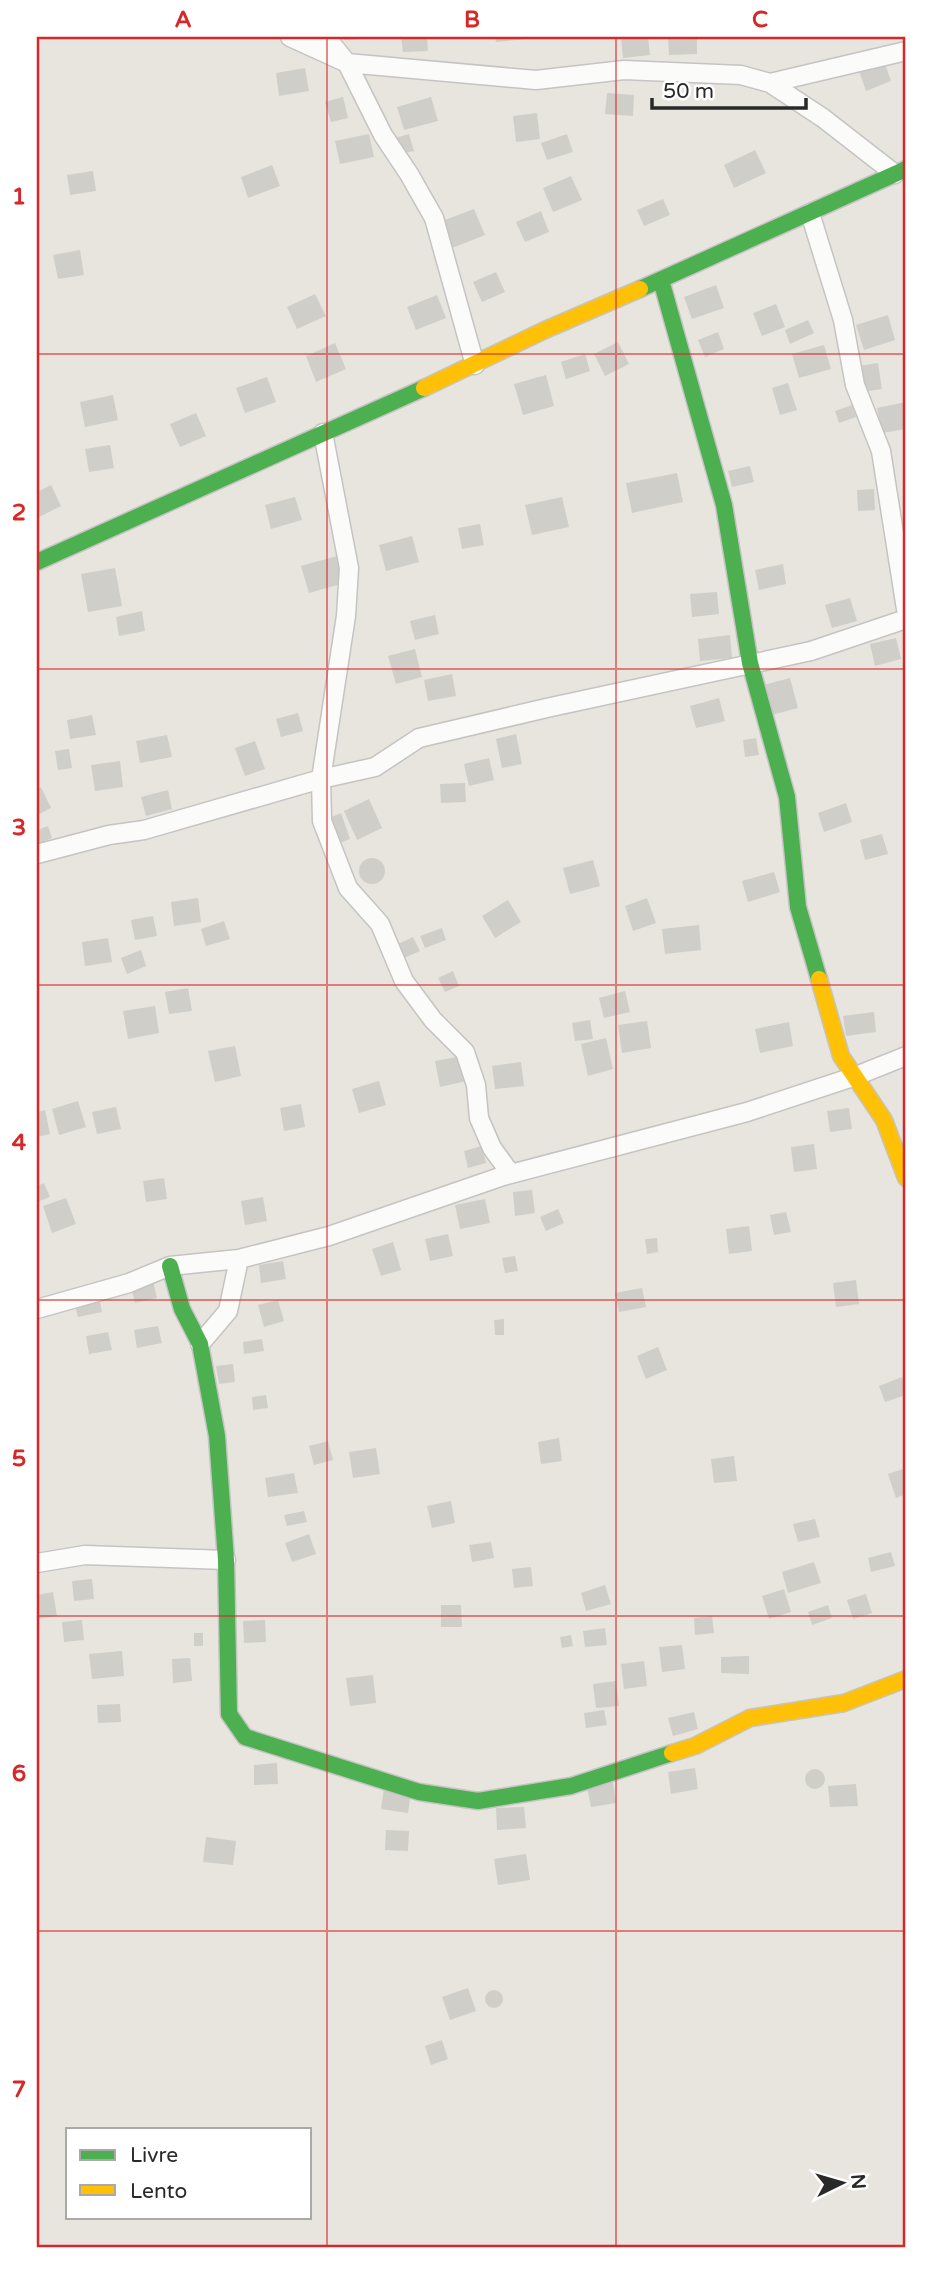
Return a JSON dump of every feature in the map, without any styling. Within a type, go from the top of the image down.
[{"type":"street","points":[[290,37],[347,63],[536,80],[624,70],[741,75],[770,83],[901,172]]},
{"type":"street","points":[[326,37],[347,63],[383,135],[434,218],[475,365]]},
{"type":"street","points":[[770,83],[906,51]]},
{"type":"street","points":[[37,562],[475,365],[545,330],[901,172]]},
{"type":"street","points":[[810,213],[843,320],[855,385],[881,451],[906,609]]},
{"type":"street","points":[[661,280],[724,506],[750,663],[787,797],[798,907],[841,1055],[884,1120],[906,1178]]},
{"type":"street","points":[[323,433],[349,568],[346,616],[321,779],[322,821],[348,888],[380,924],[404,981],[433,1020],[465,1052],[476,1085],[480,1118],[492,1148],[511,1174]]},
{"type":"street","points":[[37,854],[109,835],[165,825],[321,779],[376,767],[419,738],[811,651],[906,619]]},
{"type":"street","points":[[37,1309],[129,1283],[170,1266],[239,1259],[329,1236],[511,1174],[747,1112],[856,1076],[906,1056]]},
{"type":"street","points":[[200,1344],[228,1311],[239,1259]]},
{"type":"street","points":[[170,1266],[182,1309],[200,1344],[217,1436],[226,1560],[229,1714],[245,1737],[419,1792],[478,1801],[571,1786],[684,1750],[750,1718],[844,1703],[906,1679]]},
{"type":"street","points":[[37,1563],[85,1555],[226,1560]]},
{"type":"building","points":[[343,37],[365,37],[365,39],[344,40]]},
{"type":"building","points":[[401,37],[427,37],[428,51],[403,52]]},
{"type":"building","points":[[495,37],[527,37],[527,39],[496,42]]},
{"type":"building","points":[[648,37],[650,55],[623,58],[621,38]]},
{"type":"building","points":[[668,37],[697,37],[697,54],[669,55]]},
{"type":"building","points":[[884,61],[891,81],[866,91],[859,71]]},
{"type":"building","points":[[305,68],[309,91],[279,96],[276,73]]},
{"type":"building","points":[[607,93],[634,95],[633,116],[605,114]]},
{"type":"building","points":[[343,97],[348,118],[331,122],[325,102]]},
{"type":"building","points":[[431,97],[438,121],[404,130],[397,107]]},
{"type":"building","points":[[537,113],[540,139],[516,142],[513,116]]},
{"type":"building","points":[[369,134],[374,157],[340,164],[335,141]]},
{"type":"building","points":[[409,134],[414,151],[400,154],[395,138]]},
{"type":"building","points":[[567,134],[573,152],[547,160],[541,143]]},
{"type":"building","points":[[755,150],[766,173],[734,188],[724,165]]},
{"type":"building","points":[[272,165],[280,186],[248,198],[241,177]]},
{"type":"building","points":[[93,171],[96,191],[70,195],[67,175]]},
{"type":"building","points":[[571,176],[582,200],[553,212],[543,188]]},
{"type":"building","points":[[663,199],[670,215],[644,226],[637,210]]},
{"type":"building","points":[[474,209],[485,235],[452,248],[442,221]]},
{"type":"building","points":[[541,211],[549,232],[525,242],[516,222]]},
{"type":"building","points":[[80,250],[84,275],[58,279],[53,255]]},
{"type":"building","points":[[496,272],[505,292],[482,302],[473,282]]},
{"type":"building","points":[[716,285],[724,308],[692,319],[684,297]]},
{"type":"building","points":[[315,294],[326,316],[297,329],[287,307]]},
{"type":"building","points":[[437,295],[446,318],[416,330],[407,307]]},
{"type":"building","points":[[776,304],[785,327],[762,336],[753,313]]},
{"type":"building","points":[[888,315],[895,340],[864,350],[856,325]]},
{"type":"building","points":[[808,320],[814,333],[790,344],[785,330]]},
{"type":"building","points":[[718,332],[724,349],[705,357],[698,340]]},
{"type":"building","points":[[618,342],[629,364],[605,376],[594,354]]},
{"type":"building","points":[[335,343],[346,369],[316,382],[306,356]]},
{"type":"building","points":[[824,345],[831,369],[799,378],[792,354]]},
{"type":"building","points":[[585,354],[590,371],[566,379],[561,362]]},
{"type":"building","points":[[878,363],[882,389],[861,392],[858,366]]},
{"type":"building","points":[[546,375],[554,406],[523,415],[514,384]]},
{"type":"building","points":[[267,377],[276,402],[245,413],[236,388]]},
{"type":"building","points":[[788,383],[797,410],[780,415],[772,388]]},
{"type":"building","points":[[113,395],[118,420],[85,427],[80,402]]},
{"type":"building","points":[[906,402],[906,429],[882,433],[877,408]]},
{"type":"building","points":[[852,405],[856,417],[839,423],[835,411]]},
{"type":"building","points":[[196,413],[206,436],[180,447],[170,424]]},
{"type":"building","points":[[110,445],[114,468],[89,472],[85,449]]},
{"type":"building","points":[[750,466],[754,482],[732,487],[728,471]]},
{"type":"building","points":[[677,473],[683,502],[632,513],[626,483]]},
{"type":"building","points":[[51,485],[61,506],[37,518],[37,492]]},
{"type":"building","points":[[874,489],[875,510],[858,511],[857,490]]},
{"type":"building","points":[[295,497],[302,520],[271,529],[265,505]]},
{"type":"building","points":[[562,497],[569,527],[532,535],[525,505]]},
{"type":"building","points":[[480,524],[484,545],[462,549],[458,528]]},
{"type":"building","points":[[412,536],[419,562],[386,571],[379,545]]},
{"type":"building","points":[[337,556],[344,583],[309,593],[301,566]]},
{"type":"building","points":[[783,564],[786,584],[759,590],[755,570]]},
{"type":"building","points":[[115,568],[122,606],[88,612],[81,574]]},
{"type":"building","points":[[717,592],[719,614],[692,617],[690,594]]},
{"type":"building","points":[[850,598],[857,621],[832,628],[825,605]]},
{"type":"building","points":[[142,611],[145,631],[119,636],[116,617]]},
{"type":"building","points":[[435,615],[439,634],[415,640],[410,621]]},
{"type":"building","points":[[730,635],[732,658],[700,661],[698,639]]},
{"type":"building","points":[[896,638],[901,659],[875,666],[870,644]]},
{"type":"building","points":[[415,649],[422,677],[396,684],[388,656]]},
{"type":"building","points":[[452,674],[456,696],[428,701],[424,680]]},
{"type":"building","points":[[790,678],[798,708],[768,716],[760,686]]},
{"type":"building","points":[[719,698],[725,721],[696,728],[690,706]]},
{"type":"building","points":[[298,713],[303,731],[281,737],[276,719]]},
{"type":"building","points":[[92,715],[96,735],[70,739],[67,720]]},
{"type":"building","points":[[516,734],[522,764],[502,768],[496,739]]},
{"type":"building","points":[[167,735],[172,757],[140,763],[136,741]]},
{"type":"building","points":[[756,738],[759,755],[745,757],[743,740]]},
{"type":"building","points":[[255,741],[265,769],[245,776],[235,748]]},
{"type":"building","points":[[69,749],[72,768],[58,770],[55,751]]},
{"type":"building","points":[[489,758],[494,780],[469,786],[464,764]]},
{"type":"building","points":[[120,761],[123,787],[95,791],[91,765]]},
{"type":"building","points":[[465,783],[466,802],[441,803],[440,784]]},
{"type":"building","points":[[41,787],[51,808],[37,815],[37,789]]},
{"type":"building","points":[[168,790],[172,809],[146,816],[141,797]]},
{"type":"building","points":[[369,799],[382,828],[357,840],[344,811]]},
{"type":"building","points":[[846,803],[852,822],[824,832],[818,813]]},
{"type":"building","points":[[341,813],[350,839],[335,845],[325,820]]},
{"type":"building","points":[[48,826],[52,838],[37,844],[37,830]]},
{"type":"building","points":[[882,834],[888,854],[865,860],[860,840]]},
{"type":"building","points":[[372,858],[381,862],[385,871],[381,880],[372,884],[363,880],[359,871],[363,862]]},
{"type":"building","points":[[593,860],[600,886],[570,894],[563,868]]},
{"type":"building","points":[[774,872],[780,892],[748,902],[742,881]]},
{"type":"building","points":[[198,898],[201,922],[174,926],[171,902]]},
{"type":"building","points":[[647,898],[656,923],[633,931],[625,906]]},
{"type":"building","points":[[508,900],[521,922],[495,938],[482,916]]},
{"type":"building","points":[[153,916],[157,936],[135,940],[131,920]]},
{"type":"building","points":[[224,921],[230,939],[206,946],[201,929]]},
{"type":"building","points":[[699,925],[701,950],[665,954],[662,929]]},
{"type":"building","points":[[442,928],[446,940],[425,948],[420,936]]},
{"type":"building","points":[[413,937],[420,951],[404,958],[398,944]]},
{"type":"building","points":[[108,938],[112,962],[85,966],[82,942]]},
{"type":"building","points":[[141,950],[146,966],[127,974],[121,958]]},
{"type":"building","points":[[453,971],[459,986],[445,992],[438,978]]},
{"type":"building","points":[[188,988],[192,1011],[169,1014],[165,992]]},
{"type":"building","points":[[625,991],[630,1012],[604,1018],[599,998]]},
{"type":"building","points":[[155,1006],[159,1033],[128,1039],[123,1011]]},
{"type":"building","points":[[874,1012],[876,1032],[846,1036],[843,1016]]},
{"type":"building","points":[[590,1020],[593,1039],[575,1041],[572,1023]]},
{"type":"building","points":[[647,1021],[651,1048],[622,1053],[618,1025]]},
{"type":"building","points":[[789,1022],[793,1046],[760,1053],[755,1029]]},
{"type":"building","points":[[606,1038],[613,1069],[588,1076],[581,1044]]},
{"type":"building","points":[[235,1046],[241,1076],[215,1082],[208,1051]]},
{"type":"building","points":[[461,1056],[466,1081],[440,1087],[435,1061]]},
{"type":"building","points":[[521,1062],[524,1086],[495,1089],[492,1066]]},
{"type":"building","points":[[379,1081],[386,1105],[359,1113],[352,1089]]},
{"type":"building","points":[[78,1101],[86,1127],[59,1135],[52,1109]]},
{"type":"building","points":[[301,1104],[305,1127],[284,1131],[280,1108]]},
{"type":"building","points":[[116,1107],[121,1129],[97,1134],[92,1112]]},
{"type":"building","points":[[849,1108],[852,1129],[830,1132],[827,1111]]},
{"type":"building","points":[[45,1110],[50,1134],[37,1137],[37,1112]]},
{"type":"building","points":[[814,1144],[817,1169],[794,1172],[791,1147]]},
{"type":"building","points":[[482,1146],[486,1163],[468,1168],[464,1151]]},
{"type":"building","points":[[164,1178],[167,1199],[146,1202],[143,1181]]},
{"type":"building","points":[[44,1183],[50,1197],[37,1202],[37,1186]]},
{"type":"building","points":[[532,1190],[535,1213],[515,1216],[513,1192]]},
{"type":"building","points":[[263,1197],[267,1221],[245,1225],[241,1201]]},
{"type":"building","points":[[66,1198],[76,1224],[52,1233],[43,1206]]},
{"type":"building","points":[[485,1199],[490,1223],[460,1229],[455,1205]]},
{"type":"building","points":[[558,1209],[564,1223],[546,1231],[540,1217]]},
{"type":"building","points":[[786,1212],[791,1232],[774,1235],[770,1215]]},
{"type":"building","points":[[749,1226],[752,1251],[729,1254],[726,1229]]},
{"type":"building","points":[[448,1234],[453,1256],[430,1261],[425,1239]]},
{"type":"building","points":[[657,1238],[658,1252],[647,1254],[645,1239]]},
{"type":"building","points":[[393,1242],[401,1270],[381,1276],[372,1249]]},
{"type":"building","points":[[515,1256],[518,1271],[505,1273],[502,1258]]},
{"type":"building","points":[[283,1261],[286,1279],[261,1283],[259,1265]]},
{"type":"building","points":[[856,1280],[859,1304],[836,1307],[833,1283]]},
{"type":"building","points":[[153,1281],[157,1298],[135,1303],[131,1286]]},
{"type":"building","points":[[642,1288],[646,1307],[619,1312],[615,1293]]},
{"type":"building","points":[[99,1297],[102,1312],[78,1317],[74,1302]]},
{"type":"building","points":[[278,1300],[284,1321],[264,1327],[258,1305]]},
{"type":"building","points":[[504,1319],[504,1335],[495,1335],[494,1320]]},
{"type":"building","points":[[158,1326],[162,1343],[137,1348],[134,1330]]},
{"type":"building","points":[[108,1332],[112,1350],[89,1354],[86,1336]]},
{"type":"building","points":[[262,1339],[264,1351],[244,1354],[243,1342]]},
{"type":"building","points":[[658,1347],[667,1370],[646,1379],[637,1356]]},
{"type":"building","points":[[233,1364],[235,1382],[219,1384],[216,1366]]},
{"type":"building","points":[[902,1377],[906,1395],[885,1402],[879,1386]]},
{"type":"building","points":[[266,1395],[268,1408],[253,1410],[252,1397]]},
{"type":"building","points":[[559,1438],[562,1461],[541,1464],[538,1442]]},
{"type":"building","points":[[328,1441],[333,1460],[314,1465],[309,1446]]},
{"type":"building","points":[[376,1448],[380,1474],[353,1478],[349,1452]]},
{"type":"building","points":[[734,1456],[737,1481],[714,1483],[711,1459]]},
{"type":"building","points":[[906,1468],[906,1494],[896,1498],[888,1474]]},
{"type":"building","points":[[294,1473],[298,1493],[268,1497],[265,1478]]},
{"type":"building","points":[[451,1501],[455,1523],[432,1528],[427,1506]]},
{"type":"building","points":[[304,1511],[307,1522],[287,1526],[284,1515]]},
{"type":"building","points":[[815,1519],[820,1537],[798,1542],[793,1524]]},
{"type":"building","points":[[309,1534],[316,1554],[292,1562],[285,1543]]},
{"type":"building","points":[[491,1542],[494,1558],[472,1562],[469,1545]]},
{"type":"building","points":[[891,1552],[895,1566],[871,1572],[868,1558]]},
{"type":"building","points":[[814,1562],[821,1583],[788,1593],[782,1572]]},
{"type":"building","points":[[531,1567],[533,1586],[514,1588],[512,1569]]},
{"type":"building","points":[[92,1579],[94,1599],[74,1601],[72,1581]]},
{"type":"building","points":[[605,1585],[611,1604],[586,1611],[581,1593]]},
{"type":"building","points":[[784,1589],[791,1612],[769,1619],[762,1596]]},
{"type":"building","points":[[53,1592],[57,1616],[37,1619],[37,1595]]},
{"type":"building","points":[[866,1594],[872,1613],[853,1619],[847,1600]]},
{"type":"building","points":[[441,1605],[461,1605],[462,1627],[441,1627]]},
{"type":"building","points":[[828,1605],[832,1618],[812,1625],[808,1612]]},
{"type":"building","points":[[712,1616],[714,1633],[695,1635],[694,1618]]},
{"type":"building","points":[[82,1620],[84,1640],[64,1642],[62,1622]]},
{"type":"building","points":[[265,1620],[266,1642],[244,1643],[243,1621]]},
{"type":"building","points":[[605,1628],[607,1645],[585,1647],[583,1631]]},
{"type":"building","points":[[194,1633],[203,1633],[203,1646],[194,1646]]},
{"type":"building","points":[[571,1635],[573,1646],[562,1648],[560,1637]]},
{"type":"building","points":[[682,1645],[685,1669],[662,1672],[659,1647]]},
{"type":"building","points":[[122,1651],[124,1676],[92,1679],[89,1654]]},
{"type":"building","points":[[749,1656],[749,1674],[721,1673],[721,1657]]},
{"type":"building","points":[[190,1658],[192,1681],[173,1683],[172,1659]]},
{"type":"building","points":[[644,1661],[647,1686],[624,1689],[621,1664]]},
{"type":"building","points":[[373,1675],[376,1703],[350,1706],[346,1678]]},
{"type":"building","points":[[616,1681],[619,1706],[596,1708],[593,1684]]},
{"type":"building","points":[[120,1704],[121,1722],[98,1723],[97,1705]]},
{"type":"building","points":[[604,1710],[607,1725],[586,1728],[584,1713]]},
{"type":"building","points":[[694,1712],[698,1729],[673,1736],[668,1718]]},
{"type":"building","points":[[277,1763],[278,1784],[254,1785],[254,1765]]},
{"type":"building","points":[[695,1768],[698,1789],[671,1794],[668,1772]]},
{"type":"building","points":[[815,1769],[822,1772],[825,1779],[822,1786],[815,1789],[808,1786],[805,1779],[808,1772]]},
{"type":"building","points":[[613,1782],[616,1803],[591,1807],[587,1787]]},
{"type":"building","points":[[856,1784],[858,1806],[830,1807],[828,1786]]},
{"type":"building","points":[[384,1788],[411,1792],[408,1813],[381,1809]]},
{"type":"building","points":[[524,1807],[526,1828],[497,1830],[496,1808]]},
{"type":"building","points":[[386,1830],[409,1831],[408,1851],[385,1850]]},
{"type":"building","points":[[206,1837],[236,1841],[233,1865],[203,1862]]},
{"type":"building","points":[[526,1854],[530,1880],[498,1885],[494,1859]]},
{"type":"building","points":[[468,1988],[476,2011],[450,2020],[442,1997]]},
{"type":"building","points":[[494,1990],[500,1993],[503,1999],[500,2005],[494,2008],[488,2005],[485,1999],[488,1993]]},
{"type":"building","points":[[442,2040],[448,2059],[431,2065],[425,2046]]},
{"type":"traffic: fast","points":[[640,289],[906,169]]},
{"type":"traffic: fast","points":[[661,280],[724,505],[750,663],[787,797],[798,907],[819,979]]},
{"type":"traffic: fast","points":[[37,562],[424,388]]},
{"type":"traffic: fast","points":[[170,1266],[182,1309],[200,1344],[217,1436],[226,1560],[229,1714],[245,1737],[419,1792],[478,1801],[571,1786],[672,1753]]},
{"type":"traffic: slow","points":[[424,388],[545,330],[640,289]]},
{"type":"traffic: slow","points":[[819,979],[841,1056],[884,1120],[906,1178]]},
{"type":"traffic: slow","points":[[672,1753],[695,1746],[750,1718],[844,1703],[906,1679]]}]
